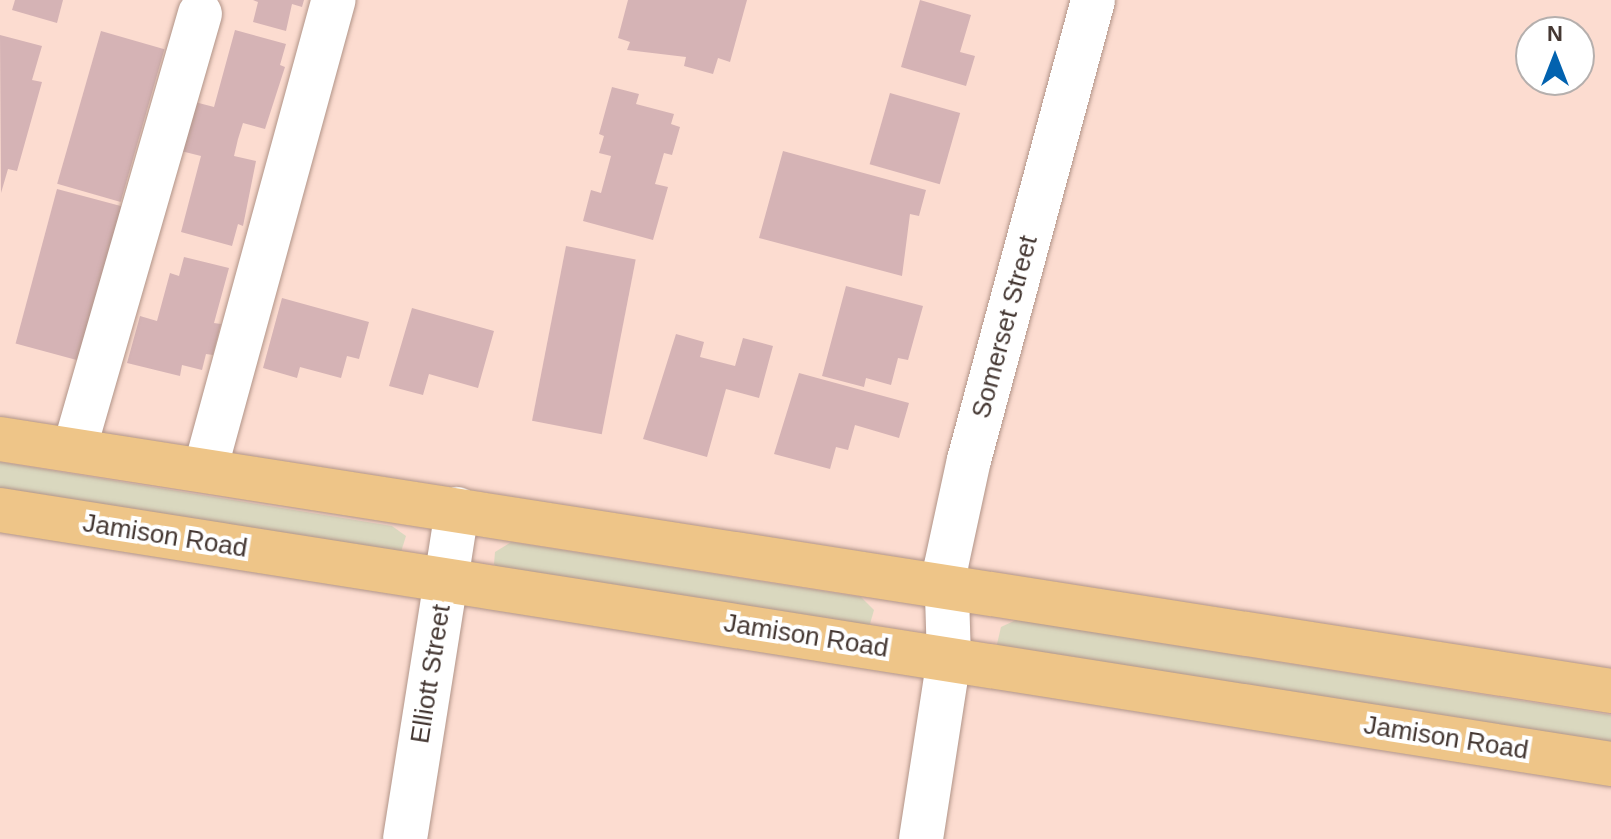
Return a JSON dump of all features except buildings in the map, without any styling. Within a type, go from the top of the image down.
[{"type":"main road","points":[[0,439],[457,509],[945,590],[1611,691]]},
{"type":"main road","name":"Jamison Road","points":[[0,510],[1611,764]]},
{"type":"street","points":[[205,470],[334,0]]},
{"type":"street","name":"Somerset Street","points":[[921,839],[949,659],[945,590],[969,460],[1093,0]]},
{"type":"street","points":[[74,450],[200,14]]},
{"type":"street","name":"Elliott Street","points":[[405,839],[457,509]]},
{"type":"shaded area","points":[[0,462],[392,526],[406,536],[400,555],[0,499]]},
{"type":"shaded area","points":[[511,542],[861,597],[874,610],[870,624],[853,632],[503,577],[494,564],[495,552]]},
{"type":"shaded area","points":[[1016,620],[1611,715],[1611,755],[1007,659],[997,644],[1001,627]]}]
